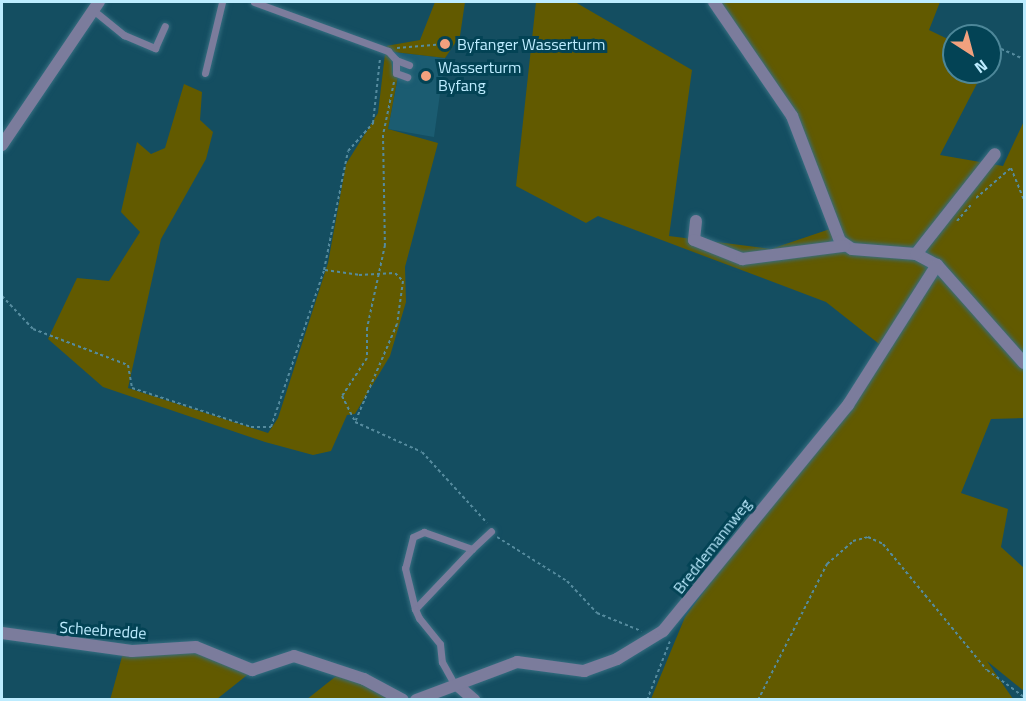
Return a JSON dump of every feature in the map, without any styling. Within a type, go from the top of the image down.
[{"type":"street","points":[[714,2],[792,116],[844,246]]},
{"type":"street","points":[[2,145],[96,6]]},
{"type":"street","points":[[916,254],[995,154]]},
{"type":"street","points":[[696,221],[694,240],[742,259],[844,246],[916,254],[937,265],[1024,363]]},
{"type":"street","name":"Breddemannweg","points":[[416,699],[517,662],[584,671],[654,638],[672,622],[854,397],[937,265]]},
{"type":"street","name":"Scheebredde","points":[[2,633],[132,651],[196,647],[252,670],[294,656],[364,679],[403,699]]},
{"type":"street","points":[[456,685],[474,699]]},
{"type":"lane","points":[[205,73],[222,2]]},
{"type":"lane","points":[[254,2],[374,45],[388,51],[396,60],[409,65]]},
{"type":"lane","points":[[96,6],[124,35],[155,48],[165,26]]},
{"type":"lane","points":[[396,60],[396,74],[406,77]]},
{"type":"lane","points":[[415,609],[491,531]]},
{"type":"lane","points":[[456,685],[442,662],[440,644],[415,609],[405,568],[413,537],[424,532],[472,549]]},
{"type":"path","points":[[388,51],[445,44]]},
{"type":"path","points":[[2,296],[33,329],[128,365],[132,388],[264,429],[276,419],[324,270],[348,151],[373,123],[378,104],[382,69],[374,45]]},
{"type":"path","points":[[1002,49],[1024,59]]},
{"type":"path","points":[[396,74],[383,135],[381,272],[367,328],[367,358],[342,396],[355,422],[422,452],[491,531],[567,581],[597,613],[654,638]]},
{"type":"path","points":[[991,183],[1011,168],[1024,200]]},
{"type":"path","points":[[324,270],[359,275],[381,272],[399,275],[403,306],[355,422]]},
{"type":"path","points":[[758,699],[827,564],[853,541],[868,537],[883,544],[987,670],[1024,697]]},
{"type":"path","points":[[647,699],[671,640],[672,622]]},
{"type":"shaded area","points":[[435,2],[465,2],[460,36],[445,58],[394,52],[386,46],[420,40]]},
{"type":"shaded area","points":[[536,2],[575,2],[692,70],[669,236],[771,249],[830,229],[803,143],[711,2],[940,2],[929,30],[942,36],[942,84],[977,84],[940,155],[1003,166],[1024,121],[1024,418],[991,419],[961,493],[1008,509],[1001,547],[1024,568],[1024,691],[987,661],[1013,699],[651,699],[685,617],[883,347],[826,302],[598,216],[586,223],[516,186]]},
{"type":"shaded area","points":[[386,46],[394,52],[445,58],[434,137],[388,129],[398,77],[393,75]]},
{"type":"shaded area","points":[[385,54],[391,57],[393,75],[398,76],[388,129],[438,143],[405,267],[406,302],[390,356],[355,414],[347,415],[331,451],[313,455],[265,442],[103,387],[48,339],[77,278],[109,281],[140,232],[121,212],[137,142],[151,154],[165,148],[184,84],[202,92],[200,120],[213,132],[206,159],[161,239],[128,388],[268,433],[278,418],[328,263],[346,164],[378,113]]},
{"type":"shaded area","points":[[200,650],[251,672],[217,699],[110,700],[123,653]]},
{"type":"shaded area","points":[[340,673],[398,700],[306,700]]},
{"type":"place","name":"Byfanger Wasserturm","points":[[445,44]]},
{"type":"place","name":"Wasserturm Byfang","points":[[426,76]]}]
